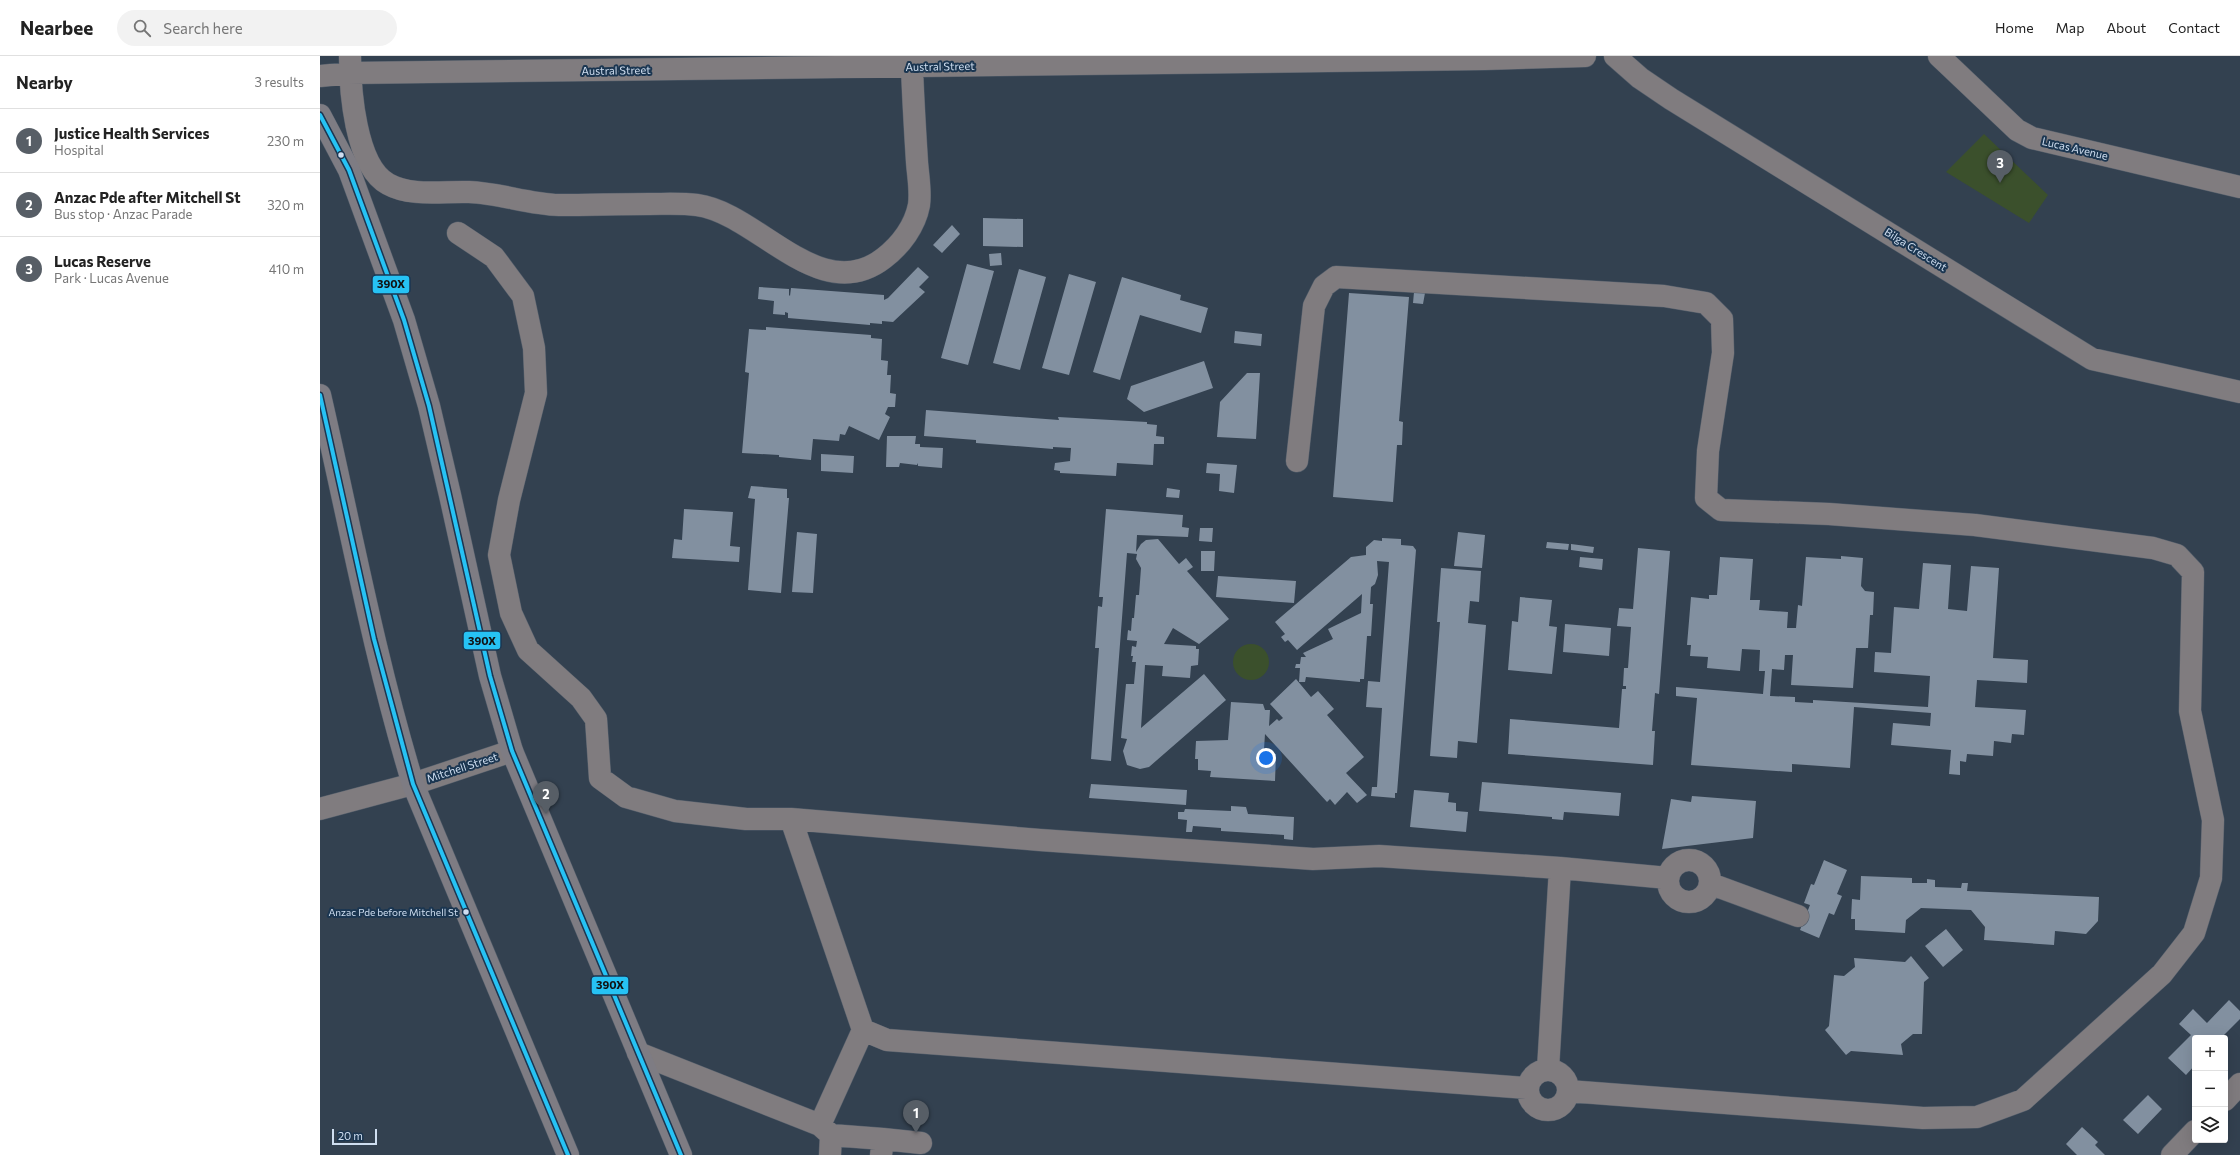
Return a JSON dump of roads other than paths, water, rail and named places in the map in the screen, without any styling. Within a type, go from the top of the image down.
[{"type":"main road","points":[[320,115],[352,177],[404,320],[429,406],[490,676],[512,751],[681,1155]]},
{"type":"main road","points":[[320,395],[374,643],[394,721],[413,784],[568,1155]]},
{"type":"street","name":"Austral Street","points":[[320,76],[350,64],[850,62],[912,67],[1585,56]]},
{"type":"street","name":"Bilga Crescent","points":[[1615,56],[1640,78],[1671,99],[2092,359],[2240,392]]},
{"type":"street","name":"Lucas Avenue","points":[[1938,56],[2017,130],[2032,138],[2240,187]]},
{"type":"street","points":[[350,64],[350,87],[359,132],[366,156],[375,173],[389,185],[414,191],[479,193],[557,205],[700,205],[723,212],[816,267],[827,271],[847,272],[866,268],[885,258],[906,236],[917,213],[919,190],[912,67]]},
{"type":"street","points":[[458,233],[494,258],[523,296],[534,348],[536,393],[509,500],[499,555],[511,613],[528,650],[581,698],[596,719],[600,778],[626,797],[675,811],[746,819],[790,820],[1040,840],[1313,859],[1379,856],[1560,868],[1668,878]]},
{"type":"street","points":[[1297,461],[1314,306],[1324,286],[1336,277],[1664,296],[1706,303],[1722,319],[1723,353],[1708,450],[1706,498],[1721,510],[1828,514],[1975,525],[2093,539],[2153,548],[2177,555],[2193,572],[2190,711],[2213,820],[2211,878],[2194,933],[2162,974],[2023,1100],[1977,1118],[1923,1118],[1568,1091]]},
{"type":"street","name":"Mitchell Street","points":[[320,809],[413,784],[512,751]]},
{"type":"street","points":[[790,820],[863,1030],[827,1138]]},
{"type":"street","points":[[1689,860],[1696,861],[1708,870],[1711,884],[1705,896],[1693,903],[1686,903],[1674,897],[1670,892],[1668,878],[1675,865],[1689,860]]},
{"type":"street","points":[[1548,1069],[1560,868]]},
{"type":"street","points":[[1711,884],[1798,916]]},
{"type":"street","points":[[863,1030],[887,1040],[1527,1088]]},
{"type":"street","points":[[638,1054],[827,1138],[882,1147],[921,1143]]},
{"type":"street","points":[[1548,1069],[1560,1073],[1568,1084],[1566,1099],[1554,1110],[1538,1108],[1532,1103],[1528,1096],[1527,1088],[1531,1078],[1538,1072],[1548,1069]]},
{"type":"street","points":[[2228,1097],[2240,1084]]},
{"type":"street","points":[[2172,1155],[2192,1134]]},
{"type":"place","name":"Lucas Reserve","points":[[2000,183]]},
{"type":"place","name":"Anzac Pde after Mitchell St","points":[[546,814]]},
{"type":"place","name":"Anzac Pde before Mitchell St","points":[[466,912]]},
{"type":"place","name":"Justice Health Services","points":[[916,1133]]}]
